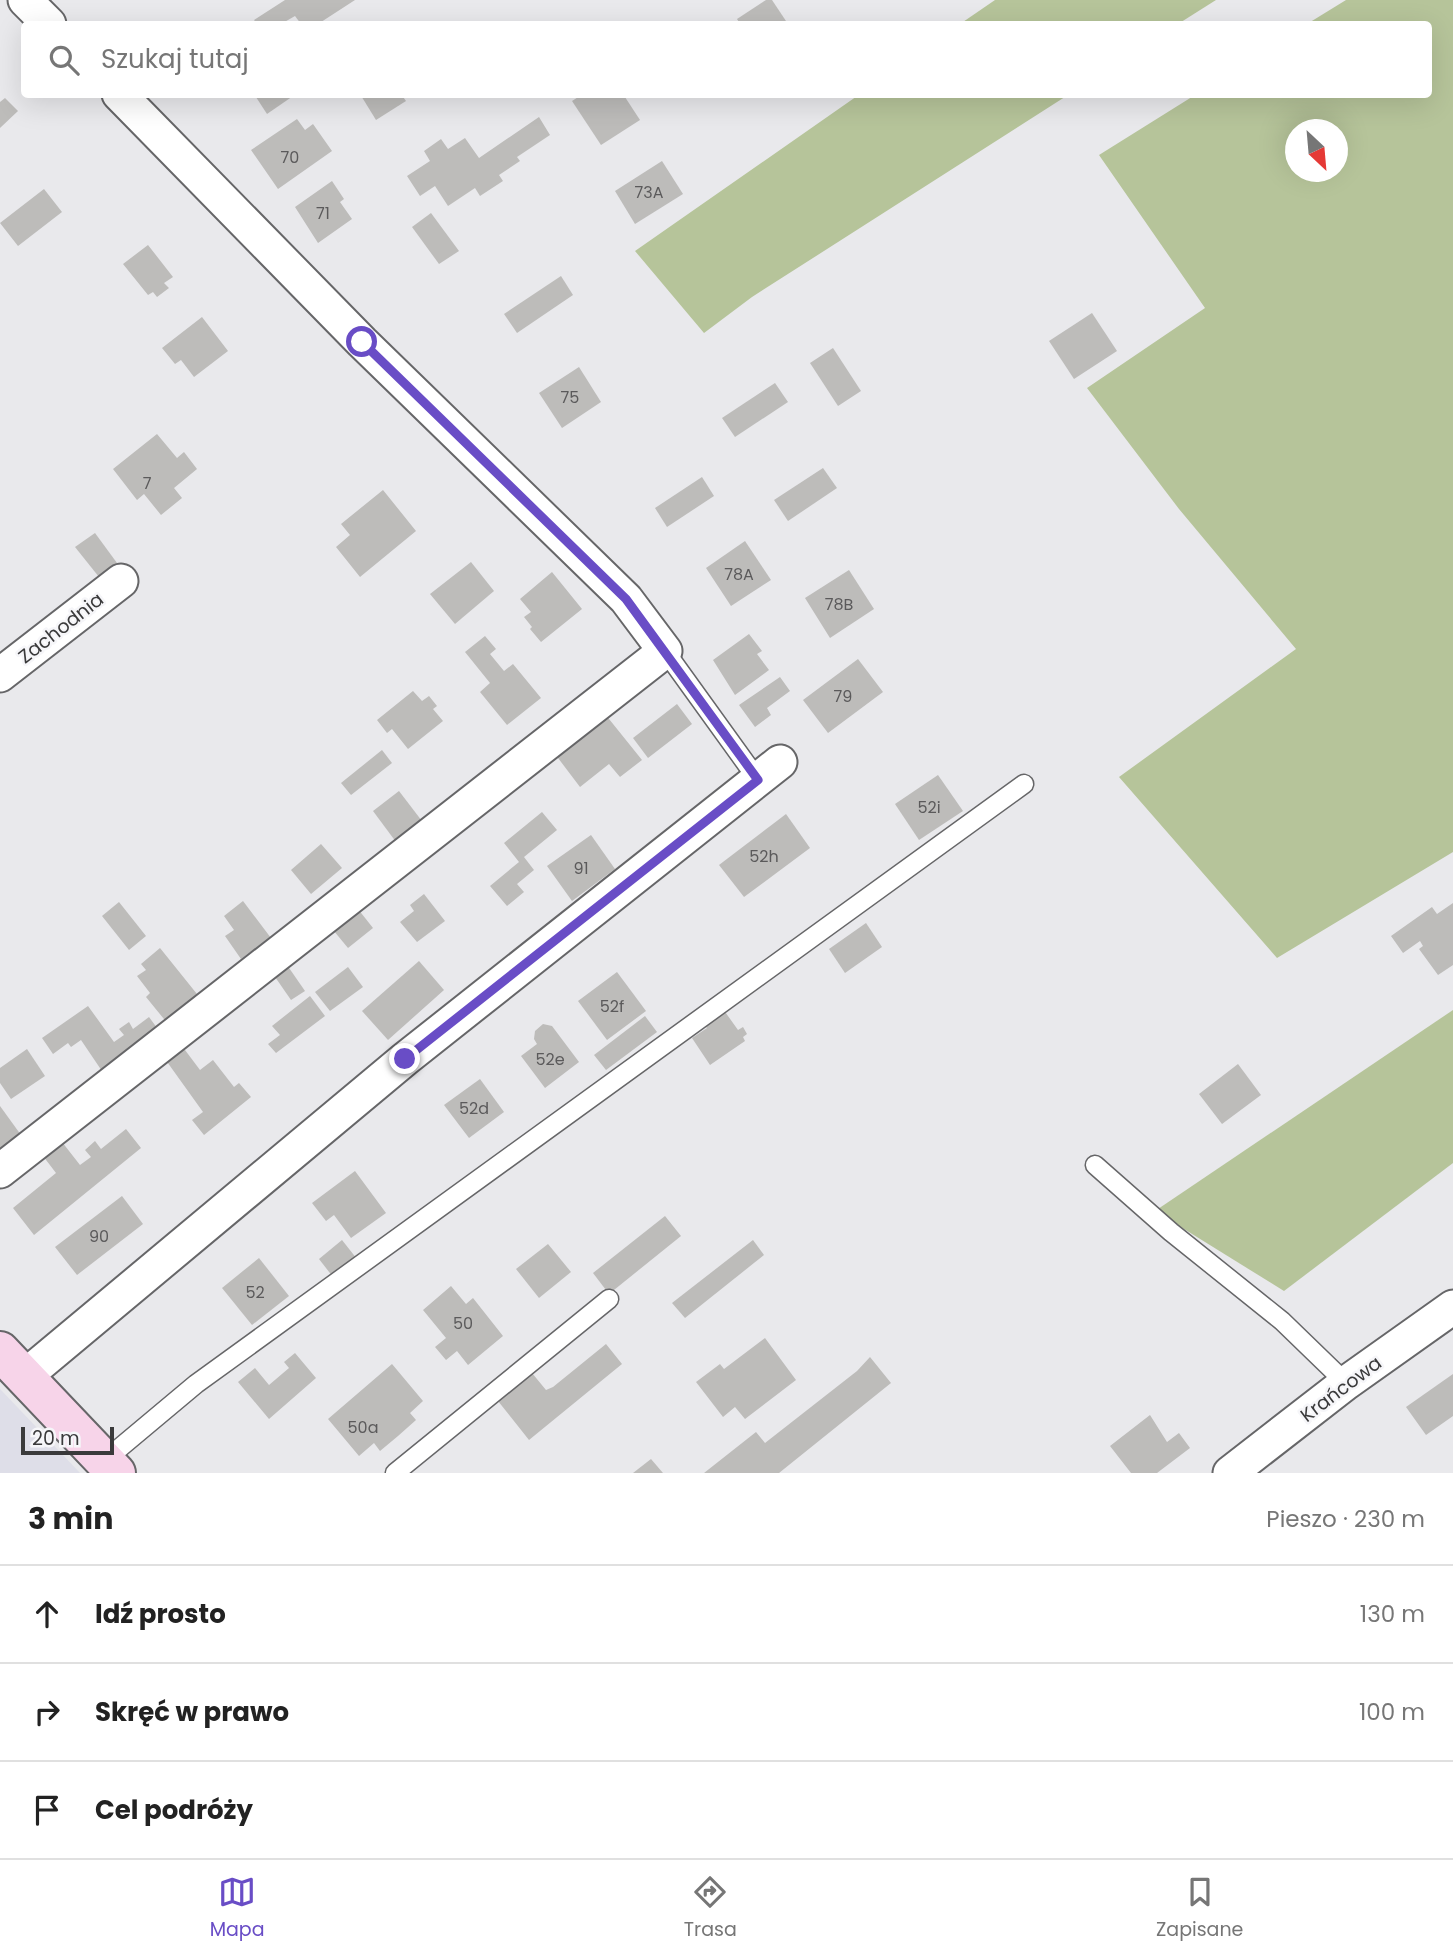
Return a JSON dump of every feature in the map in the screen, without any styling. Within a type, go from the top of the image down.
[{"type":"street","points":[[25,0],[47,21]]},
{"type":"street","points":[[0,1171],[665,651],[626,599],[362,342],[123,98]]},
{"type":"street","name":"Zachodnia","points":[[0,675],[121,581]]},
{"type":"street","points":[[110,1467],[12,1364],[405,1059],[769,771]]},
{"type":"street","name":"Krańcowa","points":[[1230,1473],[1346,1383],[1453,1307]]},
{"type":"lane","points":[[665,651],[769,771]]},
{"type":"lane","points":[[110,1467],[196,1384],[1024,784]]},
{"type":"lane","points":[[1095,1165],[1171,1232],[1282,1321],[1346,1383]]},
{"type":"lane","points":[[395,1473],[609,1298]]},
{"type":"shaded area","points":[[0,1389],[80,1473],[0,1473]]},
{"type":"green space","points":[[995,0],[1216,0],[1183,21],[964,21]]},
{"type":"green space","points":[[1346,0],[1453,0],[1453,852],[1277,958],[1119,777],[1296,649],[1179,509],[1087,388],[1205,308],[1099,155],[1190,98],[1432,98],[1432,21],[1312,21]]},
{"type":"green space","points":[[854,98],[1063,98],[752,297],[704,333],[635,251]]},
{"type":"green space","points":[[1453,1010],[1453,1163],[1284,1291],[1155,1211]]},
{"type":"building","points":[[285,0],[355,0],[323,21],[299,21],[295,16],[286,21],[254,20]]},
{"type":"building","points":[[766,0],[772,0],[786,21],[738,21],[737,19]]},
{"type":"building","points":[[5,98],[18,111],[0,128],[0,102]]},
{"type":"building","points":[[257,98],[290,98],[267,114]]},
{"type":"building","points":[[362,98],[404,98],[406,101],[376,120]]},
{"type":"building","points":[[577,98],[626,98],[640,120],[601,145],[572,101]]},
{"type":"building","points":[[539,117],[550,135],[517,157],[520,161],[499,175],[503,181],[480,196],[475,188],[448,206],[435,186],[420,196],[407,176],[430,161],[424,151],[441,139],[448,149],[465,138],[479,158]]},
{"type":"building","points":[[297,119],[305,130],[313,124],[332,151],[278,189],[251,150]]},
{"type":"building","points":[[662,161],[683,194],[635,224],[615,191]]},
{"type":"building","points":[[332,181],[344,199],[340,202],[352,219],[318,243],[295,207]]},
{"type":"building","points":[[44,189],[62,212],[18,246],[0,223]]},
{"type":"building","points":[[431,213],[459,251],[439,264],[412,227]]},
{"type":"building","points":[[148,245],[173,277],[164,283],[169,288],[157,297],[153,292],[148,295],[123,264]]},
{"type":"building","points":[[561,276],[573,295],[517,333],[504,314]]},
{"type":"building","points":[[1092,313],[1117,351],[1074,379],[1049,341]]},
{"type":"building","points":[[202,317],[228,351],[194,377],[181,360],[175,364],[162,348]]},
{"type":"building","points":[[833,348],[861,391],[838,406],[810,363]]},
{"type":"building","points":[[579,367],[601,402],[562,428],[539,393]]},
{"type":"building","points":[[775,383],[788,402],[735,437],[722,418]]},
{"type":"building","points":[[157,434],[177,458],[184,452],[197,469],[174,488],[182,498],[161,515],[144,494],[137,500],[113,469]]},
{"type":"building","points":[[823,468],[837,488],[788,521],[774,500]]},
{"type":"building","points":[[702,477],[714,496],[667,527],[655,508]]},
{"type":"building","points":[[383,490],[416,531],[360,577],[336,547],[350,535],[341,524]]},
{"type":"building","points":[[95,533],[117,563],[99,577],[75,547]]},
{"type":"building","points":[[745,541],[771,580],[731,606],[706,568]]},
{"type":"building","points":[[471,562],[494,591],[455,624],[430,594]]},
{"type":"building","points":[[849,570],[874,609],[830,638],[805,598]]},
{"type":"building","points":[[552,572],[582,609],[541,642],[524,617],[531,612],[520,599]]},
{"type":"building","points":[[749,634],[762,651],[757,654],[769,670],[735,695],[713,660]]},
{"type":"building","points":[[485,636],[496,649],[490,654],[504,671],[513,664],[541,698],[507,725],[480,692],[490,683],[465,652]]},
{"type":"building","points":[[858,659],[883,692],[828,733],[803,700]]},
{"type":"building","points":[[780,677],[790,691],[767,708],[771,715],[755,727],[739,705]]},
{"type":"building","points":[[413,691],[422,701],[429,696],[437,706],[433,709],[443,721],[408,749],[392,729],[387,733],[377,720]]},
{"type":"building","points":[[677,704],[692,724],[648,758],[633,738]]},
{"type":"building","points":[[605,714],[642,760],[620,777],[609,764],[580,787],[555,754]]},
{"type":"building","points":[[382,750],[392,763],[351,795],[341,783]]},
{"type":"building","points":[[938,775],[963,811],[919,840],[895,804]]},
{"type":"building","points":[[399,791],[425,825],[399,846],[373,811]]},
{"type":"building","points":[[542,812],[557,830],[524,857],[534,870],[517,884],[524,892],[507,906],[490,886],[519,862],[504,843]]},
{"type":"building","points":[[786,814],[810,848],[744,897],[719,865]]},
{"type":"building","points":[[591,835],[615,869],[572,901],[547,866]]},
{"type":"building","points":[[321,844],[342,868],[311,894],[291,870]]},
{"type":"building","points":[[424,894],[445,921],[417,942],[400,922],[414,911],[410,905]]},
{"type":"building","points":[[243,901],[274,942],[254,957],[250,952],[241,959],[225,936],[234,930],[224,916]]},
{"type":"building","points":[[119,902],[146,936],[129,950],[102,916]]},
{"type":"building","points":[[1453,903],[1453,965],[1438,975],[1419,949],[1423,946],[1420,941],[1403,953],[1391,936],[1432,907],[1437,914]]},
{"type":"building","points":[[354,904],[373,928],[348,948],[329,925]]},
{"type":"building","points":[[866,923],[882,947],[845,973],[829,949]]},
{"type":"building","points":[[160,948],[205,1004],[168,1024],[146,997],[150,993],[137,976],[146,970],[141,964]]},
{"type":"building","points":[[419,961],[444,990],[388,1040],[362,1011]]},
{"type":"building","points":[[287,965],[305,991],[291,1000],[273,974]]},
{"type":"building","points":[[348,967],[363,987],[330,1011],[315,992]]},
{"type":"building","points":[[617,972],[646,1011],[607,1040],[578,1001]]},
{"type":"building","points":[[310,996],[325,1016],[276,1053],[268,1044],[280,1035],[272,1026]]},
{"type":"building","points":[[88,1006],[114,1042],[124,1035],[119,1029],[129,1022],[133,1029],[149,1017],[163,1036],[106,1077],[81,1040],[71,1047],[68,1043],[53,1054],[42,1038]]},
{"type":"building","points":[[723,1009],[738,1030],[743,1027],[747,1034],[743,1037],[745,1041],[710,1065],[692,1038],[707,1028],[703,1023]]},
{"type":"building","points":[[645,1016],[657,1032],[606,1070],[594,1055]]},
{"type":"building","points":[[543,1024],[552,1026],[579,1062],[545,1088],[521,1056],[537,1044],[534,1039],[535,1031]]},
{"type":"building","points":[[182,1046],[200,1070],[213,1060],[234,1087],[239,1083],[251,1097],[204,1135],[192,1120],[203,1112],[165,1059]]},
{"type":"building","points":[[27,1049],[45,1076],[11,1099],[0,1083],[0,1068]]},
{"type":"building","points":[[1238,1064],[1261,1095],[1222,1124],[1199,1094]]},
{"type":"building","points":[[480,1079],[504,1112],[469,1138],[444,1105]]},
{"type":"building","points":[[0,1106],[21,1135],[0,1151]]},
{"type":"building","points":[[126,1129],[141,1148],[34,1235],[13,1208],[56,1173],[43,1156],[62,1142],[80,1165],[91,1157],[85,1150],[95,1141],[101,1149]]},
{"type":"building","points":[[355,1171],[386,1213],[351,1238],[334,1215],[326,1221],[312,1203]]},
{"type":"building","points":[[122,1196],[143,1224],[77,1275],[55,1247]]},
{"type":"building","points":[[665,1216],[681,1236],[609,1294],[593,1273]]},
{"type":"building","points":[[342,1240],[357,1259],[333,1277],[319,1259]]},
{"type":"building","points":[[753,1240],[764,1255],[685,1318],[672,1303]]},
{"type":"building","points":[[548,1244],[571,1272],[539,1298],[516,1269]]},
{"type":"building","points":[[259,1258],[289,1296],[252,1325],[222,1288]]},
{"type":"building","points":[[451,1286],[466,1304],[473,1298],[503,1336],[468,1365],[457,1351],[446,1360],[435,1347],[446,1338],[423,1310]]},
{"type":"building","points":[[765,1338],[796,1380],[745,1419],[735,1407],[723,1417],[696,1382],[720,1364],[724,1369]]},
{"type":"building","points":[[606,1344],[622,1364],[529,1440],[498,1401],[532,1373],[546,1390],[553,1387]]},
{"type":"building","points":[[295,1353],[316,1378],[269,1419],[238,1382],[255,1368],[269,1385],[289,1368],[284,1362]]},
{"type":"building","points":[[870,1357],[891,1383],[779,1473],[704,1473],[756,1432],[765,1443],[857,1371]]},
{"type":"building","points":[[392,1364],[423,1401],[410,1413],[416,1420],[398,1436],[380,1451],[374,1443],[359,1456],[328,1419]]},
{"type":"building","points":[[1453,1374],[1453,1416],[1426,1435],[1406,1407]]},
{"type":"building","points":[[1150,1415],[1167,1442],[1179,1433],[1190,1448],[1157,1473],[1131,1473],[1110,1446]]},
{"type":"building","points":[[651,1459],[663,1473],[633,1473]]},
{"type":"route","points":[[362,342],[626,599],[758,780],[405,1059]]}]
